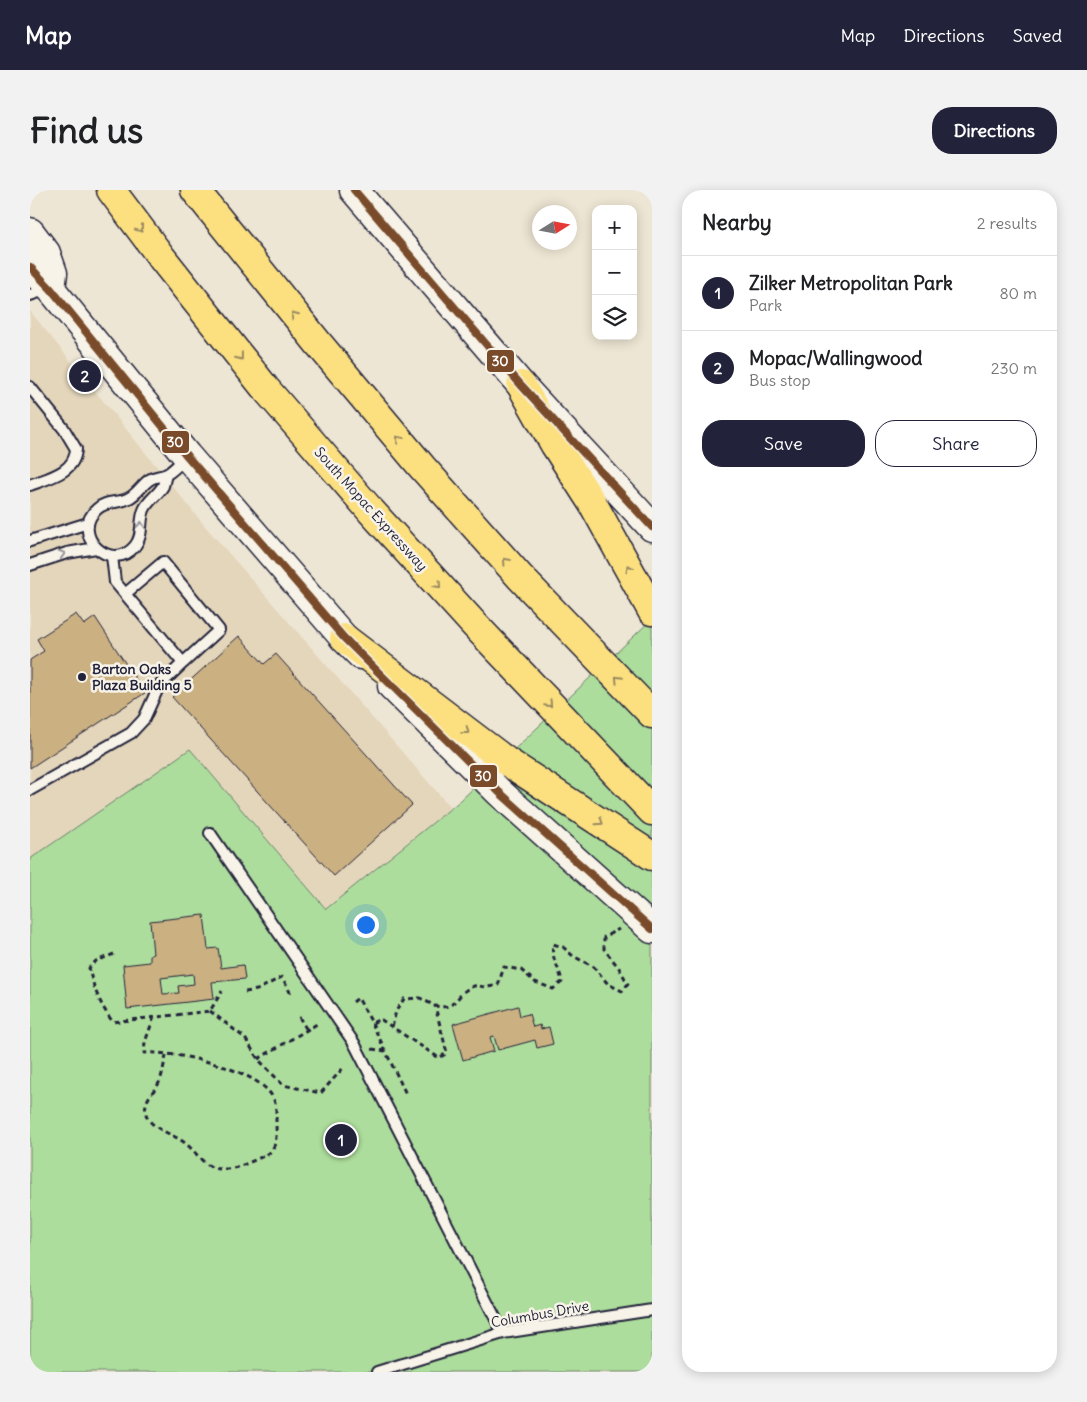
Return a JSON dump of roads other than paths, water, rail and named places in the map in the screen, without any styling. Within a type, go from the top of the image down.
[{"type":"highway","name":"South Mopac Expressway","points":[[110,190],[264,388],[365,504],[478,629],[652,811]]},
{"type":"highway","points":[[195,190],[318,343],[422,467],[520,577],[652,714]]},
{"type":"highway","points":[[521,385],[555,445],[593,504],[652,611]]},
{"type":"highway","points":[[344,638],[506,761],[652,856]]},
{"type":"main road","points":[[354,190],[521,385],[652,527]]},
{"type":"main road","points":[[30,232],[46,253],[53,273],[40,292]]},
{"type":"main road","points":[[30,267],[40,292],[187,456],[344,638],[499,792],[652,930]]},
{"type":"lane","points":[[30,387],[64,429],[76,449],[74,461],[69,467],[30,485]]},
{"type":"lane","points":[[166,475],[153,477],[148,480],[128,499],[104,504],[97,508],[91,515],[88,524],[90,541],[96,548],[112,556],[129,552],[135,546],[140,539],[143,513],[148,502],[163,486],[166,475],[187,456]]},
{"type":"lane","points":[[30,541],[88,524]]},
{"type":"lane","points":[[30,565],[68,553],[96,548]]},
{"type":"lane","points":[[112,556],[115,582],[183,663]]},
{"type":"lane","points":[[30,790],[131,733],[144,719],[159,686],[220,630],[163,562],[125,594]]},
{"type":"lane","points":[[210,833],[354,1043],[503,1333]]},
{"type":"lane","name":"Columbus Drive","points":[[377,1372],[503,1333],[652,1310]]},
{"type":"place","name":"Mopac/Wallingwood","points":[[85,376]]},
{"type":"place","name":"Barton Oaks Plaza Building 5","points":[[82,677]]},
{"type":"place","name":"Zilker Metropolitan Park","points":[[341,1140]]}]
